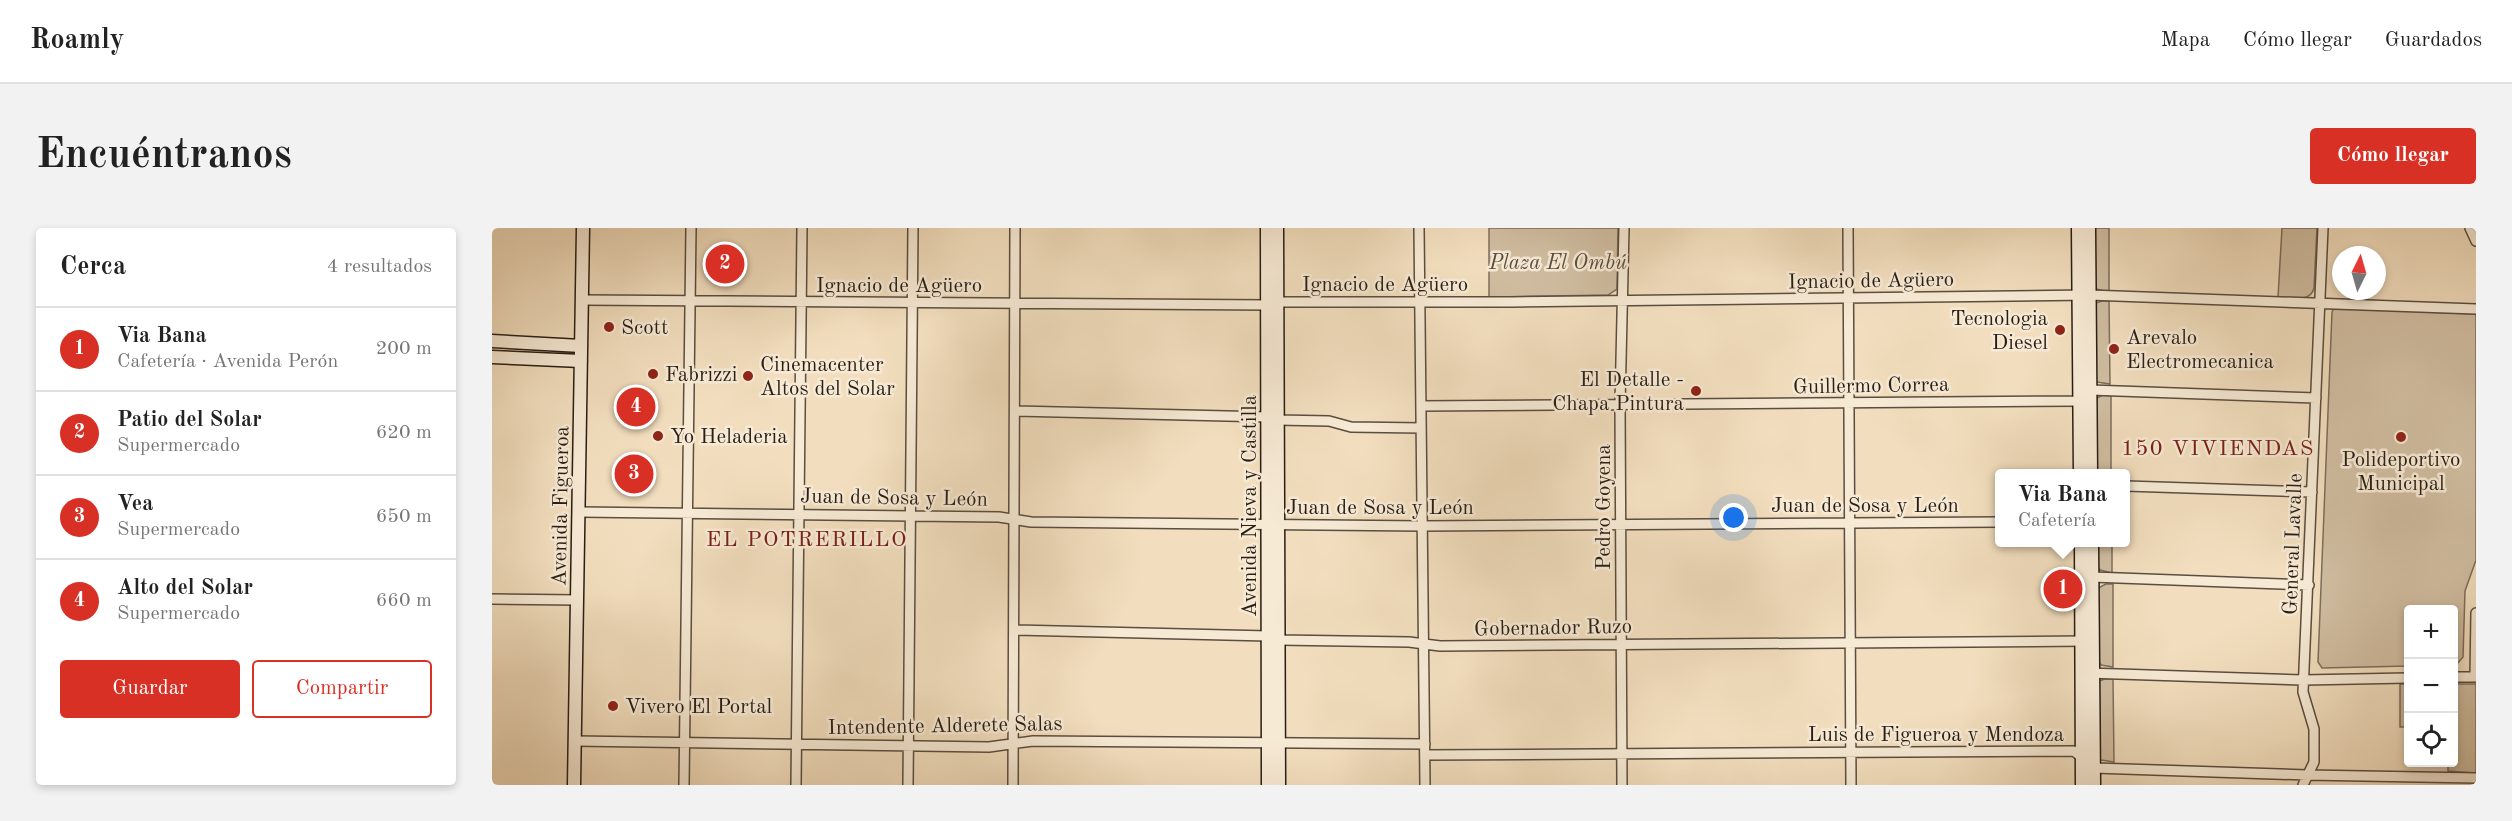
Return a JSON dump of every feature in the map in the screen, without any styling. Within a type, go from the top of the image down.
[{"type":"street","name":"Avenida Figueroa","points":[[574,785],[583,228]]},
{"type":"street","points":[[684,785],[691,228]]},
{"type":"street","points":[[796,785],[802,228]]},
{"type":"street","points":[[908,785],[913,228]]},
{"type":"street","points":[[1013,785],[1015,228]]},
{"type":"street","name":"Avenida Nieva y Castilla","points":[[1267,228],[1273,304]]},
{"type":"street","name":"Avenida Nieva y Castilla","points":[[1277,228],[1273,304],[1274,744],[1279,785]]},
{"type":"street","points":[[1419,228],[1425,785]]},
{"type":"street","name":"Pedro Goyena","points":[[1622,785],[1620,405],[1624,228]]},
{"type":"street","points":[[1848,228],[1851,785]]},
{"type":"street","points":[[2078,228],[2090,390],[2091,469]]},
{"type":"street","points":[[2080,469],[2079,401],[2089,228]]},
{"type":"street","name":"General Lavalle","points":[[2303,785],[2314,762],[2314,729],[2303,692],[2303,680],[2309,585],[2322,228]]},
{"type":"street","points":[[2470,228],[2476,241]]},
{"type":"street","name":"Ignacio de Agüero","points":[[582,300],[912,304],[1273,304],[2084,296],[2476,309]]},
{"type":"street","points":[[492,342],[581,346]]},
{"type":"street","points":[[492,357],[581,361]]},
{"type":"street","points":[[2079,401],[2090,390],[2316,398]]},
{"type":"street","name":"Guillermo Correa","points":[[1421,406],[2079,401]]},
{"type":"street","points":[[1015,411],[1329,421],[1351,427],[1421,428]]},
{"type":"street","points":[[2130,486],[2312,492]]},
{"type":"street","name":"Juan de Sosa y León","points":[[580,512],[911,515],[999,517],[1031,522],[1274,525],[1621,526],[1995,522]]},
{"type":"street","points":[[2080,547],[2087,641],[2082,785]]},
{"type":"street","points":[[2087,641],[2092,547]]},
{"type":"street","points":[[2092,577],[2309,585]]},
{"type":"street","points":[[492,599],[578,600]]},
{"type":"street","points":[[2458,677],[2475,677],[2476,613]]},
{"type":"street","name":"Gobernador Ruzo","points":[[1015,630],[1440,646],[1851,641],[2087,641]]},
{"type":"street","points":[[2087,673],[2303,680],[2404,678]]},
{"type":"street","points":[[2087,673],[2094,785]]},
{"type":"street","name":"Intendente Alderete Salas","points":[[575,741],[989,747],[1033,741],[1274,744]]},
{"type":"street","points":[[1274,744],[1425,744]]},
{"type":"street","name":"Avenida Nieva y Castilla","points":[[1268,785],[1274,744]]},
{"type":"street","name":"Luis de Figueroa y Mendoza","points":[[1425,755],[2074,751],[2094,768]]},
{"type":"street","points":[[2094,768],[2307,775],[2476,777]]},
{"type":"green space","name":"Plaza El Ombú","points":[[1489,228],[1618,228],[1617,289],[1608,295],[1489,297]]},
{"type":"green space","points":[[2093,228],[2109,228],[2109,292],[2096,289],[2094,284]]},
{"type":"green space","points":[[2282,228],[2317,228],[2314,288],[2309,296],[2304,298],[2278,297]]},
{"type":"green space","points":[[2109,301],[2110,384],[2097,382],[2095,378],[2094,310],[2096,303]]},
{"type":"green space","name":"Polideportivo Municipal","points":[[2334,308],[2476,314],[2476,560],[2465,591],[2463,657],[2458,663],[2458,605],[2404,605],[2404,666],[2322,668],[2318,662],[2332,312]]},
{"type":"green space","points":[[2103,395],[2111,396],[2111,469],[2096,469],[2095,404],[2097,398]]},
{"type":"green space","points":[[2097,547],[2112,547],[2112,573],[2100,570],[2097,566]]},
{"type":"green space","points":[[2113,584],[2113,667],[2101,665],[2098,661],[2097,593],[2100,587]]},
{"type":"green space","points":[[2113,679],[2114,762],[2101,760],[2099,756],[2097,686],[2099,681]]},
{"type":"green space","points":[[2400,684],[2404,684],[2404,727],[2400,727]]},
{"type":"green space","points":[[2458,684],[2476,684],[2476,773],[2448,771],[2448,767],[2458,767]]},
{"type":"place","name":"Patio del Solar","points":[[725,264]]},
{"type":"place","name":"Scott","points":[[609,327]]},
{"type":"place","name":"Tecnologia Diesel","points":[[2060,330]]},
{"type":"place","name":"Arevalo Electromecanica","points":[[2114,349]]},
{"type":"place","name":"Fabrizzi","points":[[653,374]]},
{"type":"place","name":"Cinemacenter Altos del Solar","points":[[748,376]]},
{"type":"place","name":"El Detalle - Chapa Pintura","points":[[1696,391]]},
{"type":"place","name":"Alto del Solar","points":[[636,407]]},
{"type":"place","name":"Yo Heladeria","points":[[658,436]]},
{"type":"place","name":"Polideportivo Municipal","points":[[2401,437]]},
{"type":"place","name":"Vea","points":[[634,474]]},
{"type":"place","name":"Via Bana","points":[[2063,589]]},
{"type":"place","name":"Vivero El Portal","points":[[613,706]]},
{"type":"district","name":"150 VIVIENDAS","points":[[2218,447]]},
{"type":"district","name":"EL POTRERILLO","points":[[807,538]]}]
